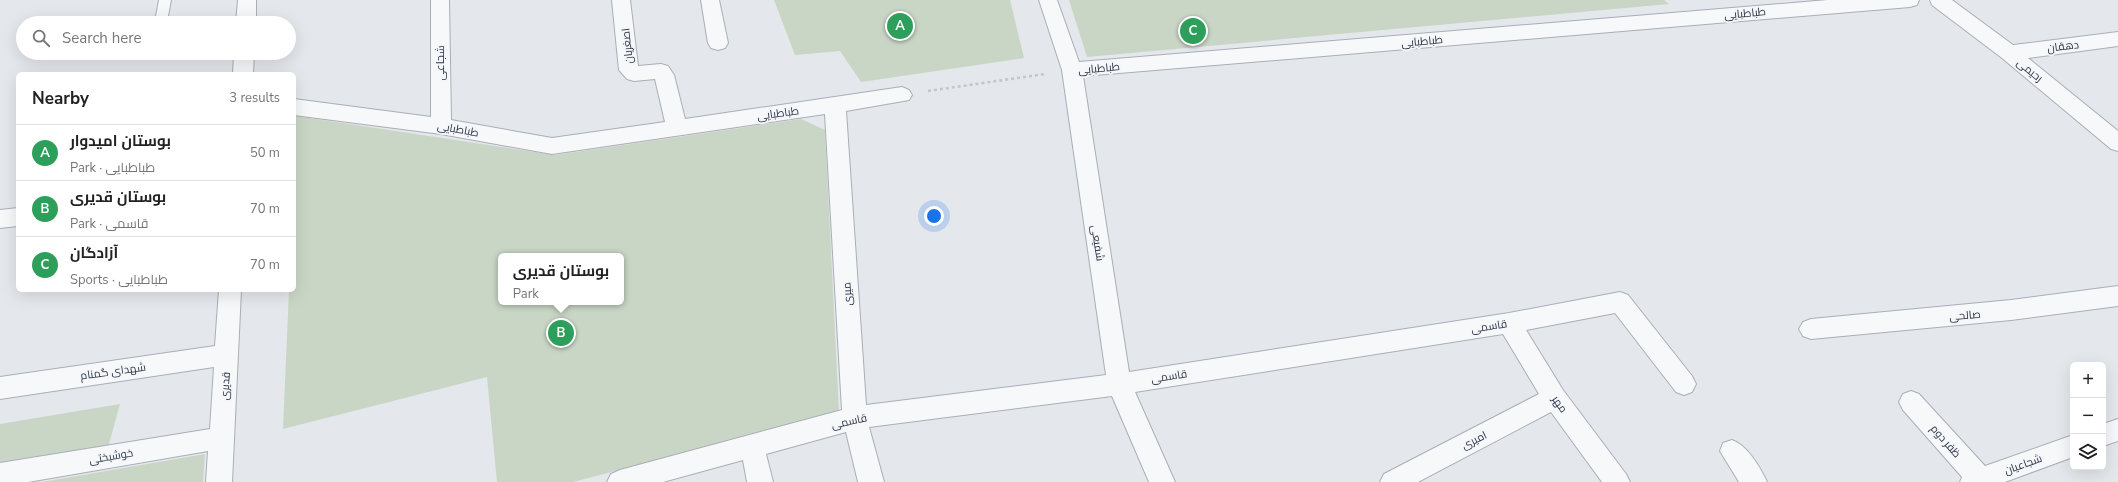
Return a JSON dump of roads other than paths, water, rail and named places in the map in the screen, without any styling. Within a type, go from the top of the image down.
[{"type":"street","points":[[246,16],[247,0]]},
{"type":"street","name":"شجاعی","points":[[440,0],[441,126]]},
{"type":"street","name":"اصغریان","points":[[621,0],[629,70],[634,74],[661,71],[677,128]]},
{"type":"street","points":[[710,0],[718,43]]},
{"type":"street","name":"شفیعی","points":[[1048,0],[1072,70],[1119,384],[1162,482]]},
{"type":"street","points":[[1707,0],[1727,15]]},
{"type":"street","name":"طباطبایی","points":[[1072,70],[1910,0]]},
{"type":"street","name":"رحیمی","points":[[1940,0],[2009,53],[2118,143]]},
{"type":"street","name":"دهقان","points":[[2009,53],[2118,39]]},
{"type":"street","points":[[243,72],[244,60]]},
{"type":"street","name":"طباطبایی","points":[[296,107],[441,126],[552,146],[902,95]]},
{"type":"street","name":"میری","points":[[835,105],[856,418],[871,482]]},
{"type":"street","points":[[0,219],[16,217]]},
{"type":"street","name":"قدیری","points":[[219,482],[230,292]]},
{"type":"street","name":"صالحی","points":[[1811,329],[2011,310],[2118,296]]},
{"type":"street","name":"قاسمی","points":[[620,482],[663,476],[752,445],[856,418],[1119,384],[1509,322],[1620,302],[1684,384]]},
{"type":"street","name":"مهر","points":[[1509,322],[1555,398],[1617,482]]},
{"type":"street","name":"شهدای گمنام","points":[[0,388],[226,355]]},
{"type":"street","name":"امیری","points":[[1393,482],[1555,398]]},
{"type":"street","name":"ظفر دوم","points":[[1911,402],[1976,481]]},
{"type":"street","points":[[2106,434],[2118,430]]},
{"type":"street","name":"خوشبختی","points":[[0,475],[221,438]]},
{"type":"street","points":[[752,445],[760,482]]},
{"type":"street","name":"شجاعیان","points":[[1976,481],[2070,447]]},
{"type":"street","points":[[1732,451],[1754,482]]},
{"type":"lane","points":[[162,16],[164,0]]},
{"type":"place","name":"بوستان امیدوار","points":[[900,26]]},
{"type":"place","name":"آزادگان","points":[[1193,31]]},
{"type":"place","name":"بوستان قدیری","points":[[561,333]]}]
